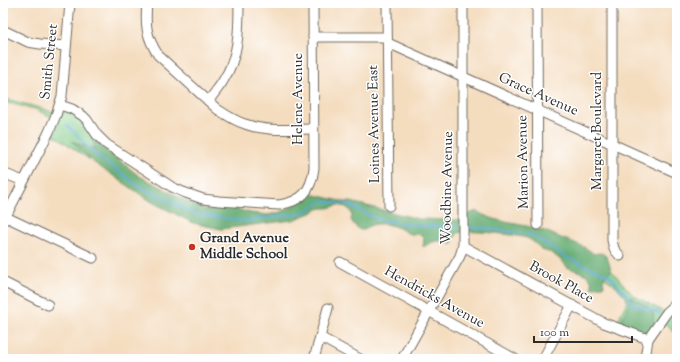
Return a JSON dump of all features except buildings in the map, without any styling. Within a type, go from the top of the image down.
[{"type":"street","name":"Smith Street","points":[[4,219],[60,105],[70,3]]},
{"type":"street","points":[[147,3],[146,24],[152,46],[158,55],[217,110],[244,124],[252,126],[268,129],[313,129]]},
{"type":"street","points":[[209,102],[232,64],[238,35],[239,3]]},
{"type":"street","name":"Helene Avenue","points":[[60,105],[72,109],[83,116],[97,135],[106,144],[172,187],[183,192],[195,197],[219,201],[279,205],[288,204],[305,193],[313,179],[313,3]]},
{"type":"street","name":"Loines Avenue East","points":[[387,3],[390,206]]},
{"type":"street","name":"Woodbine Avenue","points":[[402,359],[460,256],[463,246],[463,3]]},
{"type":"street","name":"Marion Avenue","points":[[537,3],[538,225]]},
{"type":"street","name":"Margaret Boulevard","points":[[612,3],[612,240],[614,249],[620,256]]},
{"type":"street","points":[[3,30],[28,42],[66,46]]},
{"type":"street","name":"Grace Avenue","points":[[313,37],[388,40],[463,76],[677,173]]},
{"type":"street","points":[[3,173],[24,181]]},
{"type":"street","points":[[4,219],[93,258]]},
{"type":"street","name":"Brook Place","points":[[463,246],[608,325],[648,339]]},
{"type":"street","name":"Hendricks Avenue","points":[[340,262],[514,359]]},
{"type":"street","points":[[3,282],[48,305]]},
{"type":"street","points":[[645,359],[648,339],[667,312],[677,303]]},
{"type":"street","points":[[543,359],[572,305]]},
{"type":"street","points":[[314,359],[328,308]]},
{"type":"street","points":[[320,337],[360,359]]},
{"type":"green space","points":[[3,98],[57,114],[60,106],[77,113],[90,132],[95,149],[73,142],[93,162],[50,132],[55,119],[35,109],[3,102]]},
{"type":"green space","points":[[90,132],[99,144],[139,176],[184,200],[207,210],[228,207],[251,213],[268,215],[281,212],[293,206],[307,193],[419,219],[456,220],[476,211],[490,218],[542,230],[578,244],[594,254],[602,253],[606,257],[611,270],[606,276],[603,277],[604,286],[592,288],[590,278],[585,274],[567,267],[552,253],[541,250],[535,243],[527,238],[514,235],[463,232],[457,234],[452,244],[444,241],[437,241],[423,247],[424,238],[420,234],[410,234],[392,226],[377,224],[364,230],[360,230],[351,220],[352,215],[350,210],[346,207],[338,205],[318,209],[293,220],[221,229],[193,223],[152,202],[93,162],[72,141],[95,149]]},
{"type":"green space","points":[[611,270],[633,295],[666,313],[677,304],[677,336],[669,326],[660,322],[648,339],[614,327],[627,302],[626,297],[614,284],[603,277],[606,276]]},
{"type":"green space","points":[[629,296],[645,305],[652,312],[654,316],[651,330],[643,332],[635,331],[627,328],[621,323],[629,307]]},
{"type":"waterway","points":[[67,125],[96,155],[137,185],[195,214],[245,221],[303,213],[321,201],[347,204],[377,219],[420,226],[458,227]]},
{"type":"waterway","points":[[470,228],[486,228],[532,235],[568,258],[610,276],[628,296],[630,303],[660,313]]},
{"type":"waterway","points":[[671,320],[677,327]]},
{"type":"place","name":"Grand Avenue Middle School","points":[[192,247]]}]
